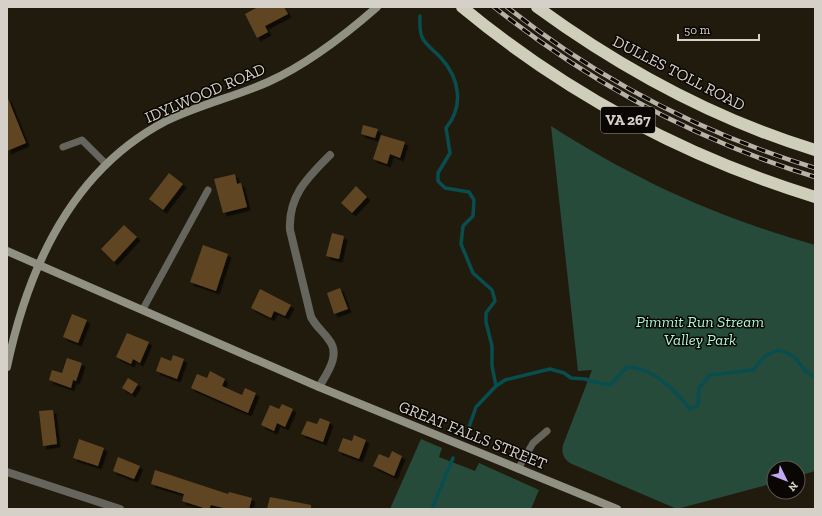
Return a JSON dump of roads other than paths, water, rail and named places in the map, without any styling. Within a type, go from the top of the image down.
[{"type":"highway","name":"VA 267","points":[[462,7],[551,74],[628,120],[716,162],[815,197]]},
{"type":"highway","name":"DULLES TOLL ROAD","points":[[537,7],[600,50],[661,86],[743,125],[815,150]]},
{"type":"main road","name":"IDYLWOOD ROAD","points":[[7,366],[16,332],[38,264],[50,239],[77,195],[106,164],[126,147],[166,121],[269,82],[316,56],[351,30],[377,7]]},
{"type":"main road","name":"GREAT FALLS STREET","points":[[7,251],[319,387],[615,509]]},
{"type":"street","points":[[319,387],[332,364],[333,348],[330,340],[318,329],[311,317],[290,230],[289,219],[297,193],[306,178],[330,155]]},
{"type":"street","points":[[7,472],[120,509]]},
{"type":"lane","points":[[63,147],[82,140],[106,164]]},
{"type":"lane","points":[[143,309],[208,190]]},
{"type":"lane","points":[[518,469],[533,443],[548,431]]},
{"type":"waterway","points":[[420,16],[420,29],[422,37],[447,66],[456,84],[457,102],[455,111],[452,120],[446,128],[450,153],[438,173],[438,181],[445,188],[469,192],[474,200],[473,216],[463,226],[461,244],[473,273],[492,290],[495,301],[486,313],[486,322],[492,346],[492,366],[496,386]]},
{"type":"waterway","points":[[469,427],[476,407],[496,386],[505,380],[550,369],[564,373],[571,378],[585,379],[610,385],[627,367],[636,368],[654,375],[670,387],[690,409],[698,405],[699,388],[710,375],[753,370],[765,356],[778,350],[792,355],[806,372],[815,376]]},
{"type":"waterway","points":[[432,509],[453,458]]},
{"type":"railway","points":[[494,7],[568,61],[647,107],[729,146],[815,177]]},
{"type":"railway","points":[[507,7],[578,58],[654,102],[733,139],[815,168]]},
{"type":"park label","name":"Pimmit Run Stream Valley Park","points":[[700,330]]}]
